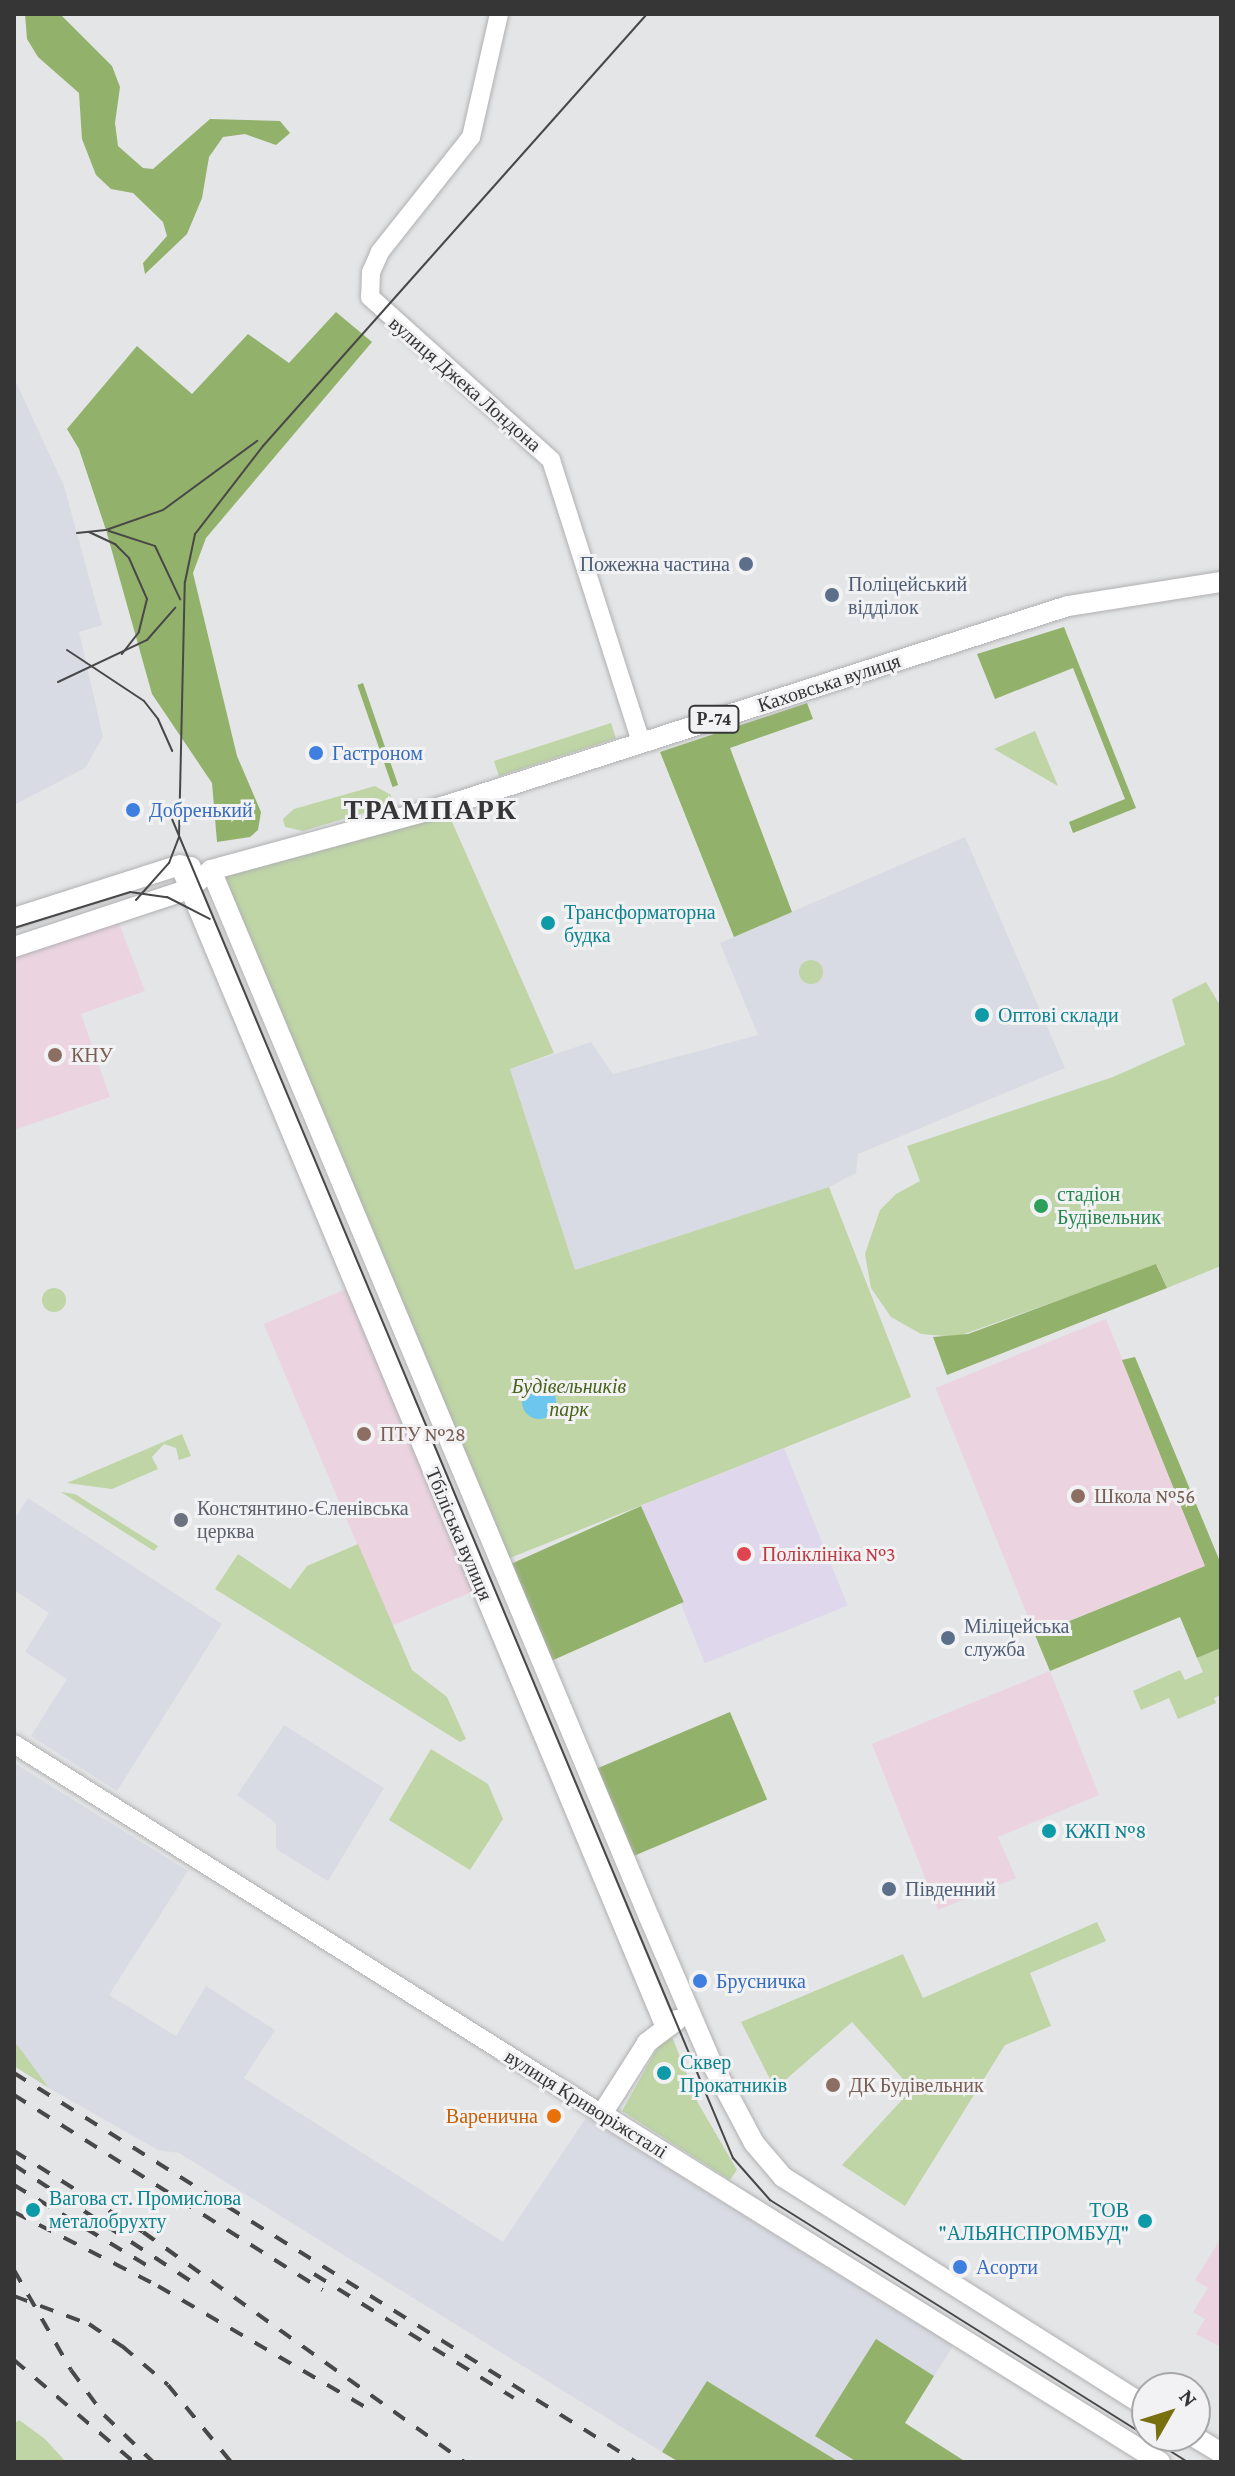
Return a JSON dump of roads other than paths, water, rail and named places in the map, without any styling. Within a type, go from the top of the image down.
[{"type":"main road","name":"вулиця Джека Лондона","points":[[499,14],[471,137],[380,252],[369,280],[374,303],[551,460],[641,742]]},
{"type":"main road","name":"Каховська вулиця","points":[[211,870],[445,806],[1068,606],[1221,582]]},
{"type":"main road","name":"Р-74","points":[[14,918],[180,865],[211,870]]},
{"type":"main road","name":"Тбіліська вулиця","points":[[180,865],[665,2025]]},
{"type":"main road","name":"Р-74","points":[[14,947],[189,889],[211,870]]},
{"type":"main road","name":"Тбіліська вулиця","points":[[211,870],[692,2014]]},
{"type":"main road","name":"вулиця Криворіжсталі","points":[[14,1744],[1160,2462]]},
{"type":"main road","points":[[602,2114],[647,2043],[665,2025],[692,2014],[740,2119],[783,2177],[1131,2397]]},
{"type":"water","points":[[539,1385],[551,1390],[556,1402],[551,1414],[539,1419],[527,1414],[522,1402],[527,1390]]},
{"type":"tram line","points":[[136,900],[169,863],[179,837],[185,582],[195,534],[263,446],[647,14]]},
{"type":"tram line","points":[[77,533],[106,530],[163,510],[257,441]]},
{"type":"tram line","points":[[109,531],[155,546],[180,599]]},
{"type":"tram line","points":[[89,532],[115,544],[129,558],[147,599],[139,632],[122,654]]},
{"type":"tram line","points":[[58,682],[147,640],[175,608]]},
{"type":"tram line","points":[[67,650],[144,701],[158,719],[172,751]]},
{"type":"tram line","points":[[172,819],[733,2158],[770,2200],[1188,2462]]},
{"type":"tram line","points":[[14,928],[130,892],[167,897],[210,919]]},
{"type":"railway","points":[[14,2073],[636,2462]]},
{"type":"railway","points":[[14,2095],[322,2290]]},
{"type":"railway","points":[[14,2151],[143,2232],[464,2462]]},
{"type":"railway","points":[[14,2165],[197,2285]]},
{"type":"railway","points":[[14,2185],[148,2266]]},
{"type":"railway","points":[[14,2212],[158,2286],[365,2407]]},
{"type":"railway","points":[[14,2270],[71,2370],[104,2415],[153,2462]]},
{"type":"railway","points":[[314,2274],[514,2398]]},
{"type":"railway","points":[[14,2296],[89,2324],[122,2346],[168,2385],[231,2462]]},
{"type":"railway","points":[[14,2360],[134,2462]]},
{"type":"place","name":"Пожежна частина","points":[[746,564]]},
{"type":"place","name":"Поліцейський відділок","points":[[832,595]]},
{"type":"place","name":"Гастроном","points":[[316,753]]},
{"type":"place","name":"Добренький","points":[[133,810]]},
{"type":"place","name":"Трансформаторна будка","points":[[548,923]]},
{"type":"place","name":"Оптові склади","points":[[982,1015]]},
{"type":"place","name":"КНУ","points":[[55,1055]]},
{"type":"place","name":"стадіон Будівельник","points":[[1041,1206]]},
{"type":"place","name":"ПТУ №28","points":[[364,1434]]},
{"type":"place","name":"Школа №56","points":[[1078,1496]]},
{"type":"place","name":"Констянтино-Єленівська церква","points":[[181,1520]]},
{"type":"place","name":"Поліклініка №3","points":[[744,1554]]},
{"type":"place","name":"Міліцейська служба","points":[[948,1638]]},
{"type":"place","name":"КЖП №8","points":[[1049,1831]]},
{"type":"place","name":"Південний","points":[[889,1889]]},
{"type":"place","name":"Брусничка","points":[[700,1981]]},
{"type":"place","name":"Сквер Прокатників","points":[[664,2073]]},
{"type":"place","name":"ДК Будівельник","points":[[833,2085]]},
{"type":"place","name":"Варенична","points":[[554,2116]]},
{"type":"place","name":"Вагова ст. Промислова металобрухту","points":[[33,2210]]},
{"type":"place","name":"ТОВ \"АЛЬЯНСПРОМБУД\"","points":[[1145,2221]]},
{"type":"place","name":"Асорти","points":[[960,2267]]},
{"type":"district","name":"ТРАМПАРК","points":[[431,810]]},
{"type":"park label","name":"Будівельників парк","points":[[569,1398]]}]
